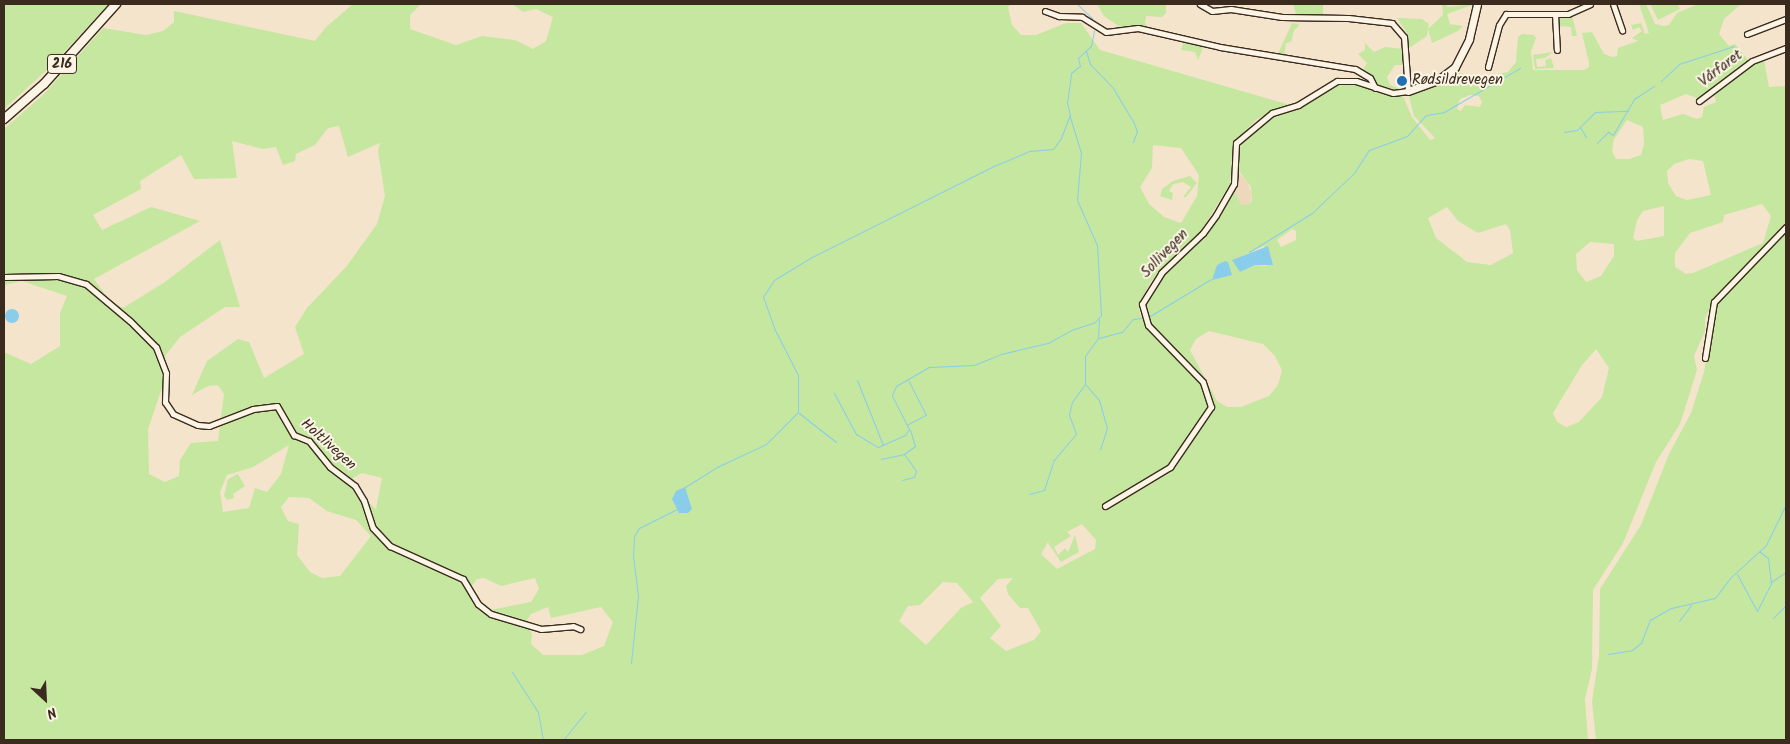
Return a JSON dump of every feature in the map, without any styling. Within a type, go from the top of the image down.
[{"type":"main road","name":"216","points":[[4,119],[44,84],[116,4]]},
{"type":"street","points":[[1200,4],[1212,11],[1231,9],[1282,17],[1348,18],[1392,24],[1404,37],[1408,91]]},
{"type":"street","points":[[1045,11],[1059,16],[1082,17],[1106,32],[1138,28],[1220,47],[1354,69],[1370,78],[1375,88],[1393,93],[1408,91],[1438,80],[1455,66],[1466,44],[1477,4]]},
{"type":"street","points":[[1488,67],[1499,24],[1506,14],[1574,12],[1590,4]]},
{"type":"street","points":[[1613,4],[1622,30]]},
{"type":"street","points":[[1555,14],[1557,50]]},
{"type":"street","name":"Vårfaret","points":[[1747,34],[1786,19]]},
{"type":"street","name":"Vårfaret","points":[[1699,101],[1752,61],[1786,48]]},
{"type":"street","name":"Sollivegen","points":[[1105,506],[1170,467],[1211,407],[1203,382],[1148,325],[1142,304],[1161,273],[1203,234],[1216,215],[1234,184],[1236,143],[1272,112],[1298,105],[1337,81],[1356,81],[1375,88]]},
{"type":"street","points":[[1705,358],[1714,302],[1786,227]]},
{"type":"street","name":"Holtlivegen","points":[[4,277],[58,276],[86,284],[130,321],[156,348],[166,373],[164,402],[173,414],[204,426],[253,409],[277,406],[294,435],[309,441],[330,466],[355,486],[364,501],[372,528],[390,546],[463,579],[478,604],[491,614],[541,629],[573,626],[580,629]]},
{"type":"shaded area","points":[[1239,173],[1247,181],[1252,195],[1250,204],[1245,206],[1238,203],[1233,189]]},
{"type":"green space","points":[[4,4],[109,4],[49,68],[4,109]]},
{"type":"green space","points":[[353,4],[421,4],[410,15],[410,29],[456,45],[482,36],[515,40],[533,49],[546,41],[553,17],[536,9],[523,12],[512,4],[1011,4],[1008,7],[1012,25],[1021,35],[1036,35],[1066,23],[1081,23],[1100,50],[1290,105],[1257,119],[1238,138],[1233,147],[1230,184],[1199,234],[1151,281],[1139,305],[1140,315],[1145,318],[1143,304],[1158,279],[1219,218],[1233,189],[1241,205],[1250,204],[1252,200],[1251,187],[1237,168],[1236,151],[1241,141],[1273,114],[1292,108],[1336,83],[1353,83],[1383,94],[1403,96],[1412,117],[1430,140],[1435,138],[1414,116],[1408,93],[1453,72],[1482,77],[1508,72],[1516,62],[1518,37],[1522,34],[1534,35],[1536,38],[1531,51],[1533,70],[1584,70],[1589,67],[1589,63],[1582,33],[1592,32],[1604,54],[1613,57],[1617,56],[1618,48],[1638,41],[1632,38],[1642,31],[1639,27],[1633,30],[1631,25],[1641,23],[1645,34],[1649,33],[1639,4],[1646,4],[1655,24],[1664,26],[1669,25],[1677,13],[1698,4],[1741,4],[1724,19],[1719,34],[1729,46],[1735,44],[1749,61],[1764,60],[1769,87],[1786,86],[1786,223],[1712,305],[1705,318],[1705,331],[1694,356],[1697,370],[1680,424],[1656,462],[1623,543],[1593,590],[1592,669],[1585,699],[1588,740],[4,740],[4,352],[31,364],[60,346],[60,313],[67,296],[22,281],[4,285],[4,129],[44,94],[103,28],[146,35],[163,31],[174,22],[174,11],[315,41],[326,27]],"holes":[[[1713,89],[1716,102],[1704,107],[1702,117],[1697,119],[1683,114],[1663,120],[1660,105],[1686,94],[1700,99]],[[1470,95],[1479,96],[1482,102],[1480,107],[1465,105],[1461,111],[1457,109],[1460,99]],[[1627,120],[1643,127],[1644,144],[1641,155],[1629,159],[1616,159],[1612,151],[1614,139]],[[339,126],[348,157],[380,143],[378,151],[385,196],[377,224],[346,267],[307,308],[295,327],[304,354],[264,378],[249,342],[238,339],[207,361],[192,395],[208,386],[218,385],[224,394],[218,441],[191,443],[180,460],[179,476],[165,482],[149,474],[148,429],[163,385],[165,356],[180,337],[225,307],[240,307],[220,240],[165,282],[123,308],[110,301],[94,279],[200,221],[151,207],[102,230],[93,215],[141,189],[140,181],[181,155],[194,179],[237,178],[232,141],[263,149],[276,147],[283,165],[295,161],[296,154],[315,145],[328,128]],[[1153,145],[1181,148],[1199,175],[1197,196],[1181,223],[1164,217],[1149,204],[1140,187],[1152,168]],[[1689,159],[1703,161],[1711,195],[1687,200],[1676,196],[1668,183],[1667,171],[1674,164]],[[1762,204],[1771,216],[1763,243],[1693,273],[1686,274],[1675,267],[1675,253],[1690,233],[1723,222],[1724,215]],[[1664,206],[1664,236],[1637,241],[1633,238],[1637,220],[1643,211]],[[1447,207],[1458,221],[1478,233],[1506,224],[1510,230],[1513,253],[1491,265],[1467,262],[1436,238],[1428,218]],[[1292,229],[1296,231],[1296,240],[1281,247],[1277,240]],[[1590,242],[1614,244],[1614,256],[1601,276],[1586,282],[1577,270],[1576,254]],[[1264,246],[1267,266],[1255,265],[1246,269],[1233,260]],[[1209,331],[1263,344],[1275,356],[1282,370],[1278,385],[1269,396],[1241,407],[1227,407],[1217,401],[1190,350],[1196,339]],[[1596,349],[1609,368],[1602,397],[1579,422],[1566,427],[1557,422],[1553,413],[1582,365]],[[289,445],[281,474],[267,492],[255,488],[249,508],[223,512],[220,492],[227,475],[253,467]],[[362,473],[382,478],[376,509],[357,492],[353,478]],[[289,497],[309,498],[327,511],[356,520],[371,536],[340,576],[322,578],[310,572],[297,555],[299,524],[288,521],[281,507]],[[1082,524],[1096,540],[1095,549],[1057,569],[1041,554],[1048,542],[1050,541],[1048,543],[1061,562],[1079,552],[1075,535],[1068,552],[1065,548],[1058,555],[1054,547],[1071,536],[1067,532]],[[484,578],[501,586],[535,578],[539,589],[531,602],[490,610],[476,601],[470,588],[477,579]],[[1013,578],[1006,586],[1008,594],[1020,608],[1028,608],[1041,631],[1034,640],[1006,651],[990,638],[1001,626],[980,598],[998,579]],[[943,582],[957,583],[973,602],[961,608],[926,645],[899,621],[908,606],[920,605]],[[548,607],[551,618],[601,607],[613,622],[604,646],[582,655],[543,655],[531,644],[532,634],[525,623],[531,614]]]},
{"type":"green space","points":[[1097,4],[1166,4],[1166,13],[1162,17],[1146,16],[1145,23],[1149,30],[1140,26],[1121,28],[1104,16]]},
{"type":"green space","points":[[1293,4],[1323,4],[1323,16],[1296,15]]},
{"type":"green space","points":[[1442,4],[1447,4],[1447,7],[1475,4],[1447,14],[1450,24],[1463,26],[1458,31],[1432,43],[1428,29],[1443,15]]},
{"type":"green space","points":[[1650,4],[1678,4],[1680,9],[1658,20]]},
{"type":"green space","points":[[1572,15],[1577,36],[1572,36],[1571,27],[1561,26],[1558,32],[1558,17]]},
{"type":"green space","points":[[1397,18],[1422,19],[1429,24],[1427,36],[1406,50],[1407,33]]},
{"type":"green space","points":[[1292,23],[1299,24],[1298,27],[1294,30],[1291,42],[1286,43],[1284,56],[1277,56]]},
{"type":"green space","points":[[1184,41],[1204,45],[1198,60],[1195,52],[1181,50]]},
{"type":"green space","points":[[1365,43],[1374,52],[1385,47],[1403,49],[1403,65],[1395,65],[1387,77],[1390,85],[1402,90],[1394,92],[1380,88],[1363,70],[1367,63],[1358,54],[1365,50]]},
{"type":"green space","points":[[1553,52],[1545,58],[1536,59],[1537,67],[1546,66],[1545,60],[1551,58],[1554,68],[1535,69],[1533,55]]},
{"type":"green space","points":[[1190,176],[1197,183],[1186,197],[1183,197],[1191,187],[1183,182],[1173,184],[1169,191],[1173,193],[1172,200],[1160,196],[1162,189],[1173,181]]},
{"type":"green space","points":[[1786,231],[1786,740],[1596,740],[1592,701],[1599,656],[1600,589],[1641,525],[1669,454],[1691,413],[1704,372],[1717,303]]},
{"type":"green space","points":[[238,474],[245,486],[233,494],[234,498],[227,500],[224,496],[228,479]]},
{"type":"water","points":[[1268,246],[1273,265],[1255,265],[1240,272],[1232,260]]},
{"type":"water","points":[[1225,261],[1228,262],[1232,275],[1212,280],[1217,265]]},
{"type":"water","points":[[9,309],[15,309],[19,316],[15,323],[9,323],[5,319],[5,313]]},
{"type":"water","points":[[685,487],[692,509],[688,513],[679,513],[672,499],[676,491]]},
{"type":"waterway","points":[[1077,4],[1092,18]]},
{"type":"waterway","points":[[685,487],[717,467],[766,444],[798,412],[798,375],[775,330],[763,297],[774,280],[810,258],[994,166],[1029,151],[1053,149],[1061,138],[1070,115],[1067,103],[1071,73],[1080,66],[1078,58],[1091,46],[1094,30]]},
{"type":"waterway","points":[[1661,81],[1679,64],[1734,46]]},
{"type":"waterway","points":[[1086,51],[1090,64],[1113,88],[1133,121],[1137,131],[1133,142]]},
{"type":"waterway","points":[[1249,252],[1312,213],[1354,173],[1369,150],[1407,136],[1426,115],[1444,112],[1520,68]]},
{"type":"waterway","points":[[1597,143],[1608,132],[1613,135],[1634,99],[1654,86]]},
{"type":"waterway","points":[[1564,132],[1577,130],[1595,112],[1628,111]]},
{"type":"waterway","points":[[834,393],[856,434],[878,447],[905,435],[909,429],[892,395],[896,386],[929,367],[974,365],[1001,354],[1048,343],[1071,330],[1095,322],[1101,315],[1097,245],[1077,200],[1081,153],[1070,116]]},
{"type":"waterway","points":[[1580,127],[1586,137]]},
{"type":"waterway","points":[[1150,316],[1211,279]]},
{"type":"waterway","points":[[1099,338],[1122,332],[1133,319],[1141,318]]},
{"type":"waterway","points":[[1029,494],[1044,490],[1054,460],[1076,434],[1069,415],[1072,402],[1085,384],[1085,356],[1098,338],[1099,319]]},
{"type":"waterway","points":[[857,380],[883,445]]},
{"type":"waterway","points":[[908,424],[926,415],[909,381]]},
{"type":"waterway","points":[[1086,385],[1099,400],[1107,428],[1100,449]]},
{"type":"waterway","points":[[799,413],[836,442]]},
{"type":"waterway","points":[[881,459],[904,454],[915,446],[910,430]]},
{"type":"waterway","points":[[902,480],[914,477],[916,471],[904,454]]},
{"type":"waterway","points":[[1608,654],[1632,650],[1641,643],[1650,620],[1671,608],[1715,598],[1731,577],[1766,545],[1786,504]]},
{"type":"waterway","points":[[631,663],[638,596],[633,556],[634,536],[639,528],[677,509]]},
{"type":"waterway","points":[[1737,574],[1757,611],[1771,583],[1768,558],[1760,552]]},
{"type":"waterway","points":[[1771,582],[1786,572]]},
{"type":"waterway","points":[[1679,621],[1691,605]]},
{"type":"waterway","points":[[1773,618],[1786,605]]},
{"type":"waterway","points":[[512,672],[538,712],[543,740]]},
{"type":"waterway","points":[[563,740],[586,712]]},
{"type":"place","name":"Rødsildrevegen","points":[[1402,81]]}]
